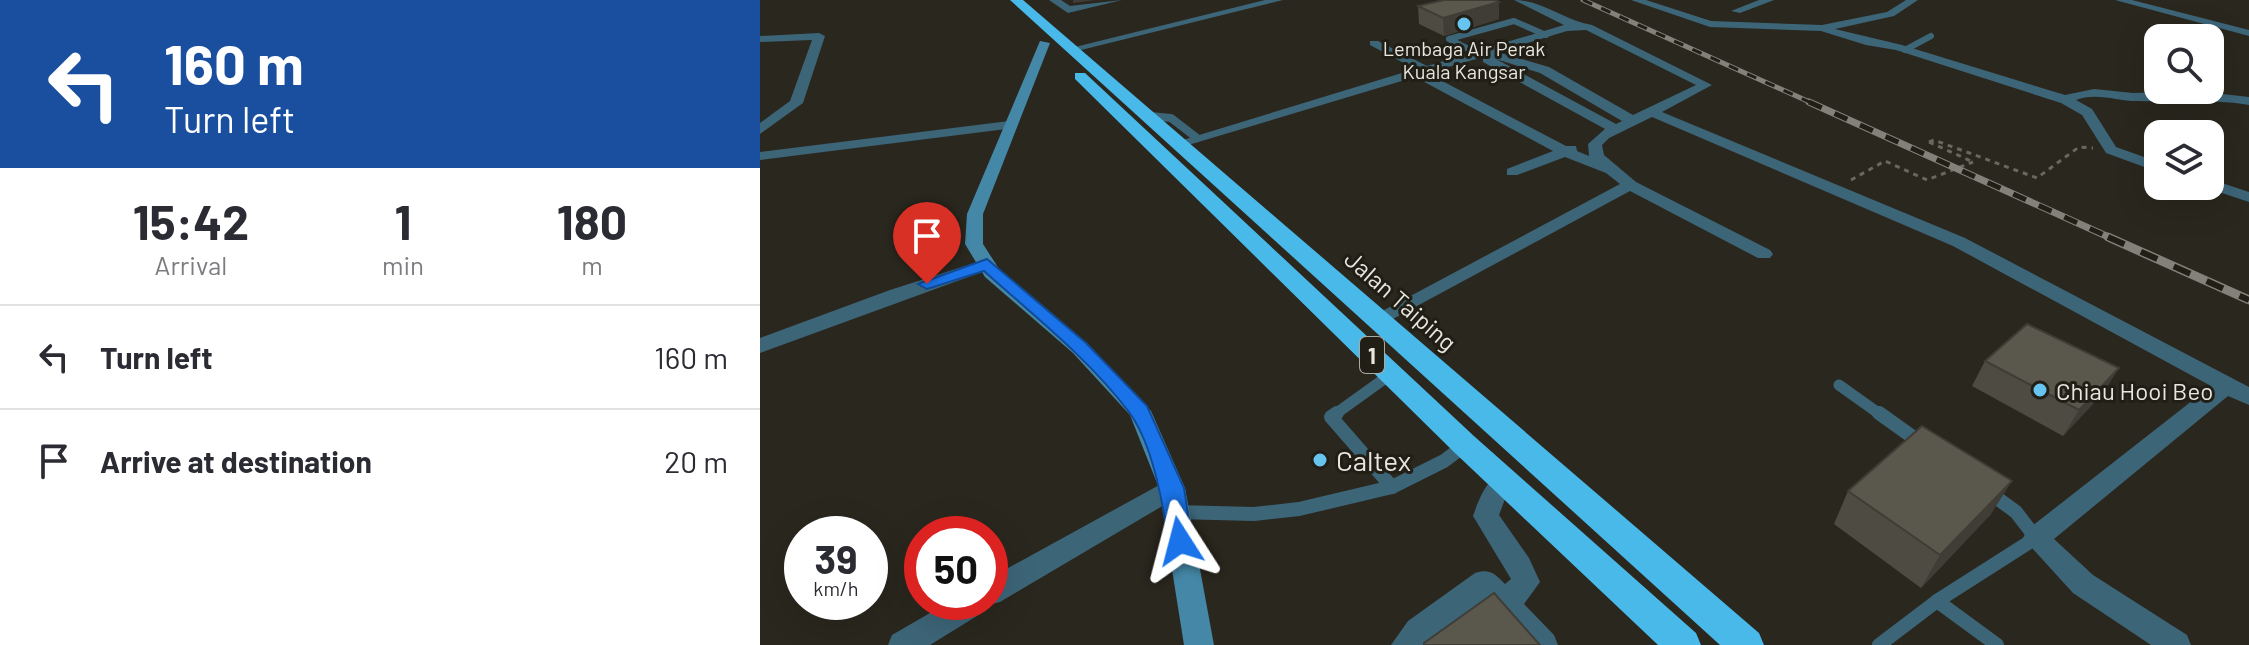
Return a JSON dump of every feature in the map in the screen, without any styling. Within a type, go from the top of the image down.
[{"type":"highway","name":"Jalan Taiping","points":[[1016,0],[1069,56],[1185,149],[1386,368],[1465,445],[1683,645]]},
{"type":"highway","name":"Jalan Taiping","points":[[998,1],[1044,43],[1069,56],[1150,116],[1746,645]]},
{"type":"highway","points":[[1380,320],[1374,329],[1374,342],[1386,368]]},
{"type":"main road","points":[[1044,43],[975,214],[974,244],[987,264],[1080,348],[1140,411],[1174,500],[1199,645]]},
{"type":"street","points":[[1054,0],[1068,10],[1117,0]]},
{"type":"street","points":[[1069,56],[1199,18],[1278,0]]},
{"type":"street","points":[[1199,18],[1295,0]]},
{"type":"street","points":[[1512,172],[1654,113],[1706,85],[1588,27],[1575,26],[1519,0]]},
{"type":"street","points":[[1636,0],[1710,24],[1822,28],[2066,100],[2087,112],[2111,150],[2144,162]]},
{"type":"street","points":[[1737,6],[1769,0]]},
{"type":"street","points":[[1822,28],[1890,14],[1913,0]]},
{"type":"street","points":[[2120,0],[2249,33]]},
{"type":"street","points":[[1185,149],[1421,72],[1575,26]]},
{"type":"street","points":[[760,39],[819,36],[796,103],[760,130]]},
{"type":"street","points":[[1374,43],[1566,152],[1609,169]]},
{"type":"street","points":[[1480,55],[1516,58],[1633,121]]},
{"type":"street","points":[[1480,55],[1610,132]]},
{"type":"street","points":[[2066,100],[2087,91],[2144,97],[2203,95],[2249,101]]},
{"type":"street","points":[[1654,113],[1959,242],[2238,391],[2036,538],[2083,584],[2176,645]]},
{"type":"street","points":[[760,156],[1009,125]]},
{"type":"street","points":[[1610,132],[1595,144],[1597,157],[1609,169],[1630,185],[1764,254]]},
{"type":"street","points":[[1380,320],[1630,185]]},
{"type":"street","points":[[2224,189],[2249,197]]},
{"type":"street","points":[[760,346],[987,264]]},
{"type":"street","points":[[1505,604],[1526,582],[1486,516],[1494,494],[1507,481]]},
{"type":"street","points":[[1008,584],[1174,500]]},
{"type":"street","points":[[1406,645],[1418,631],[1485,582],[1543,645]]},
{"type":"street","points":[[903,645],[945,620]]},
{"type":"lane","points":[[1480,55],[1449,39],[1514,21],[1546,35]]},
{"type":"lane","points":[[1905,50],[1931,36]]},
{"type":"lane","points":[[1386,368],[1331,417],[1392,487]]},
{"type":"lane","points":[[1839,385],[1928,448]]},
{"type":"lane","points":[[1174,500],[1254,514],[1299,509],[1392,487],[1444,461],[1465,445]]},
{"type":"lane","points":[[1879,645],[1937,601],[2036,538],[2016,512],[1978,484]]},
{"type":"lane","points":[[1937,601],[1997,645]]},
{"type":"path","points":[[1835,189],[1885,161],[1927,180],[1973,162],[1929,142],[1934,140],[2037,178],[2079,147],[2111,150]]},
{"type":"building","points":[[1444,0],[1499,2],[1443,18],[1418,6]]},
{"type":"building","points":[[2027,324],[2119,368],[2079,410],[1985,361]]},
{"type":"building","points":[[1922,426],[2012,481],[1940,555],[1848,491]]},
{"type":"building","points":[[1494,593],[1540,645],[1424,645],[1424,643]]},
{"type":"railway","points":[[1583,0],[1814,104]]},
{"type":"railway","points":[[1809,102],[2113,239]]},
{"type":"railway","points":[[2108,237],[2249,300]]},
{"type":"place","name":"Lembaga Air Perak Kuala Kangsar","points":[[1464,24]]},
{"type":"place","name":"Chiau Hooi Beo","points":[[2040,390]]},
{"type":"place","name":"Caltex","points":[[1320,460]]},
{"type":"route","points":[[927,284],[987,264],[992,273],[1080,348],[1140,411],[1172,488],[1180,541]]}]
